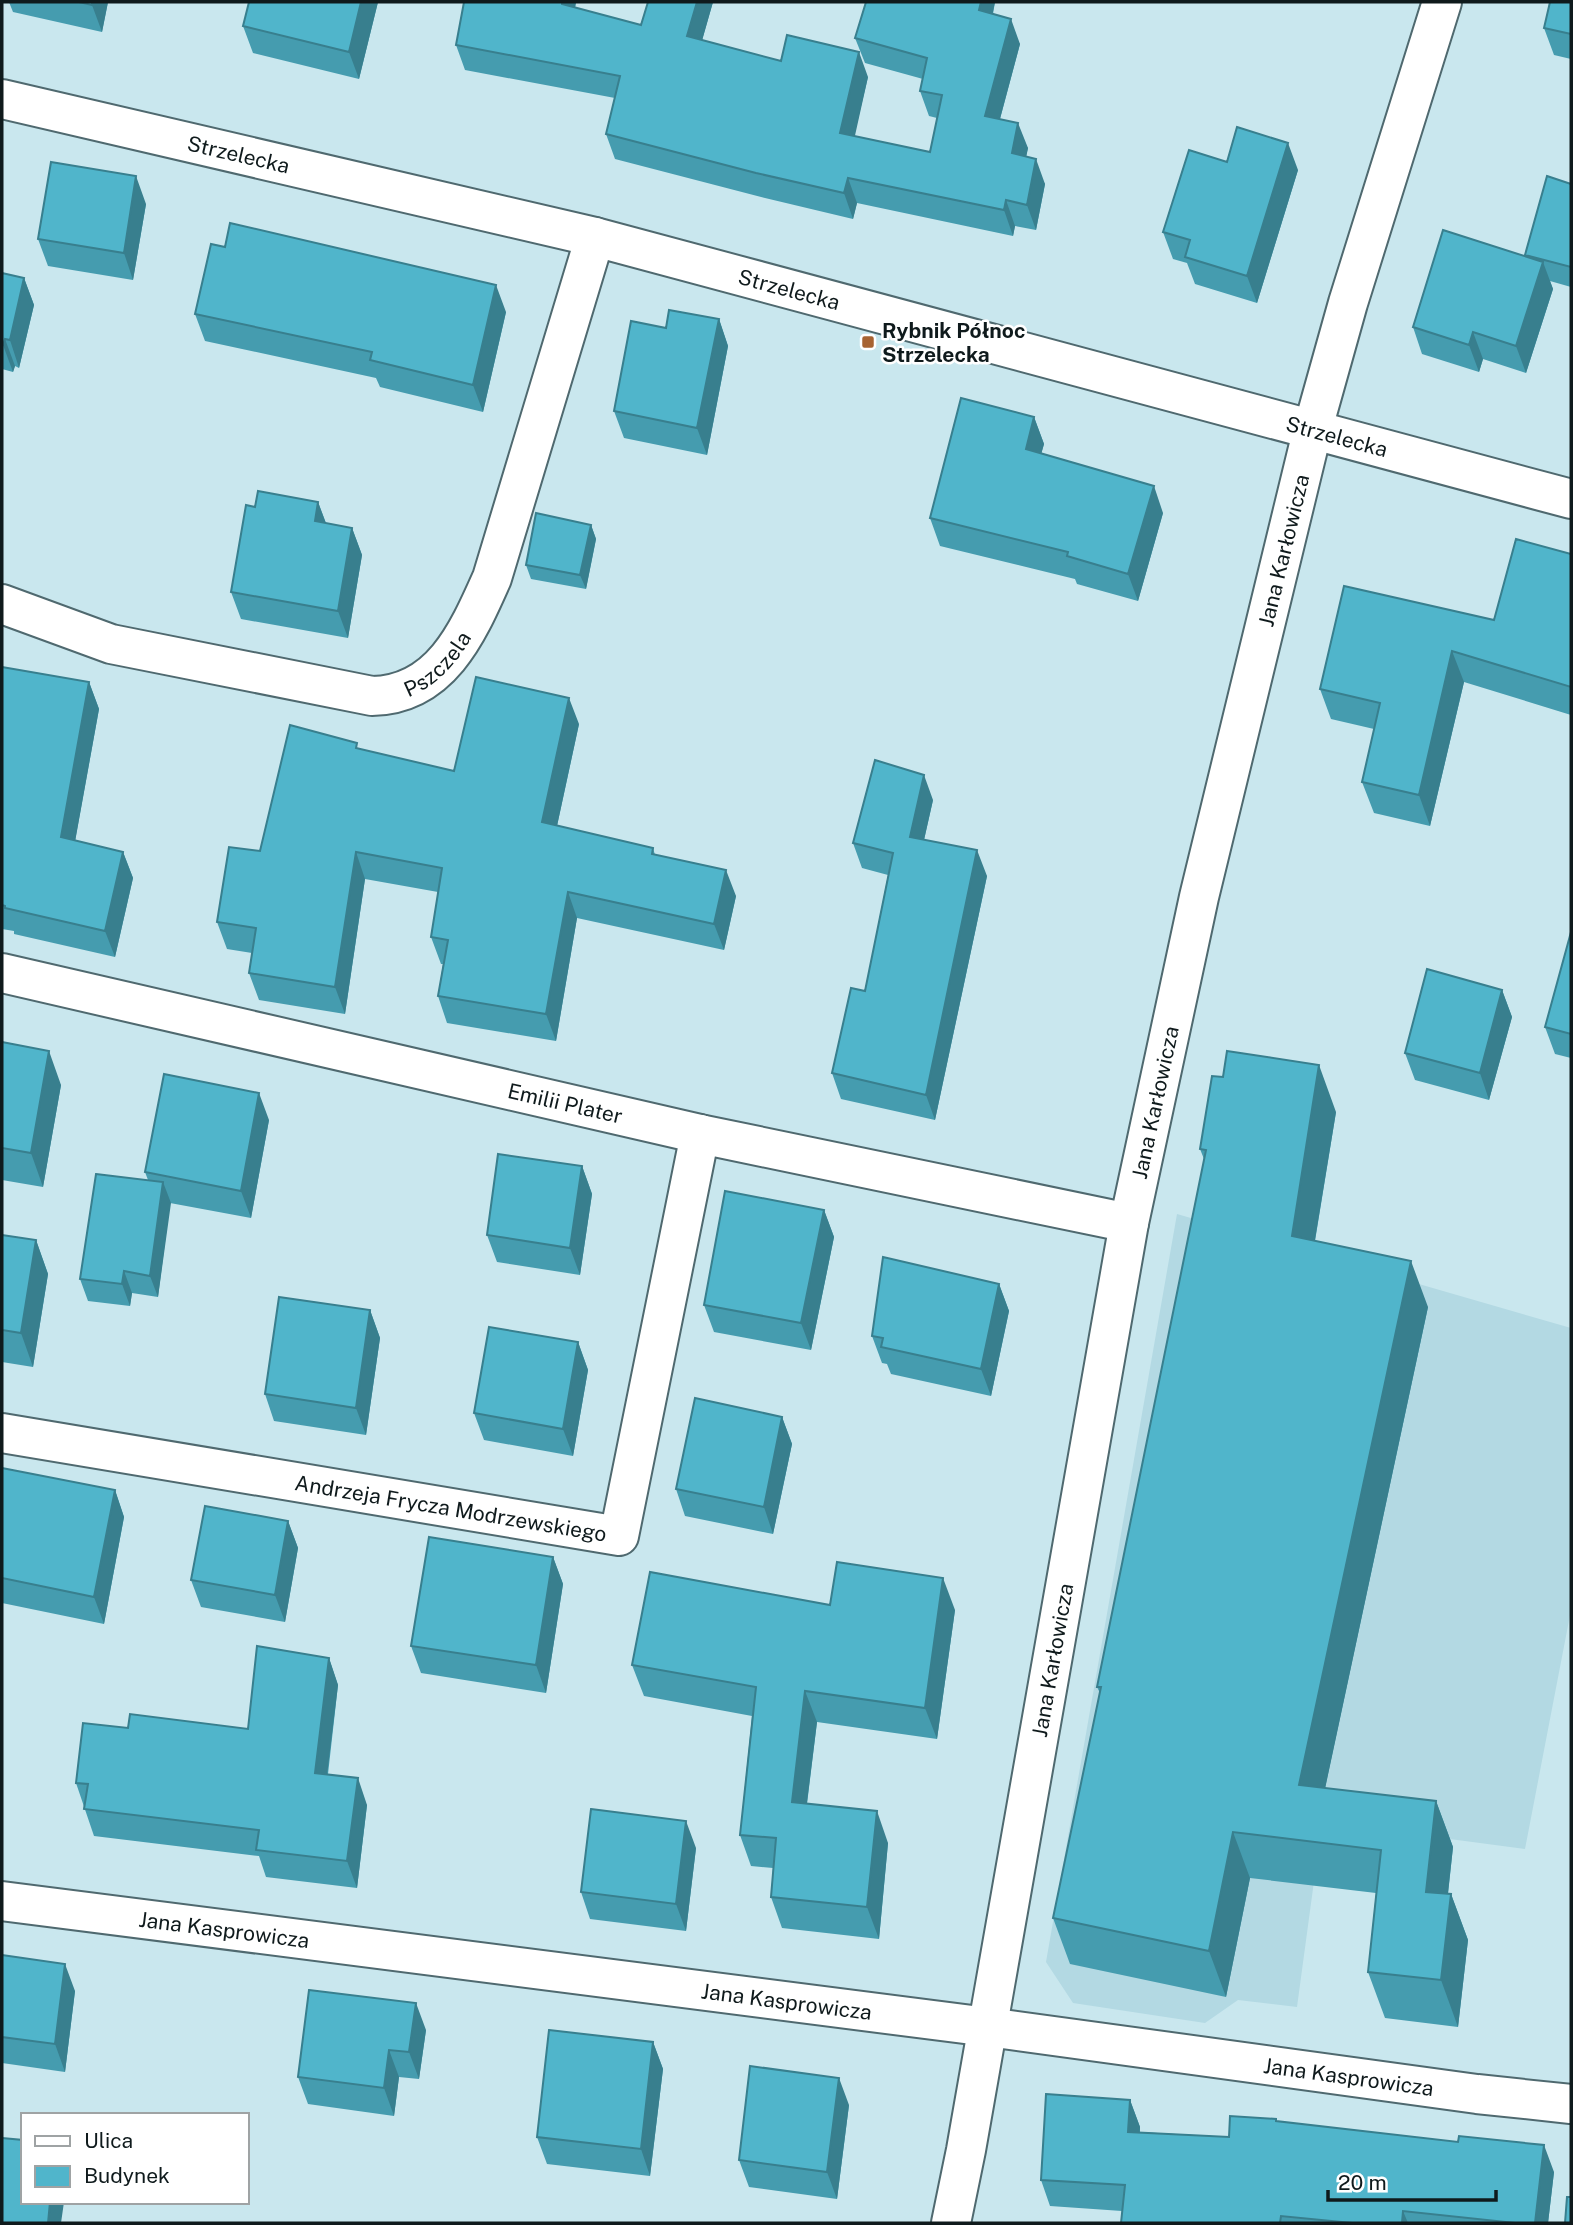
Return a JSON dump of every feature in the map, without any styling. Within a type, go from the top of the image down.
[{"type":"street","name":"Jana Karłowicza","points":[[951,2223],[1129,1223],[1210,849],[1313,428],[1348,303],[1442,2]]},
{"type":"street","name":"Strzelecka","points":[[2,99],[595,237],[1571,499]]},
{"type":"street","name":"Pszczela","points":[[2,604],[111,645],[372,696],[389,696],[419,683],[446,662],[461,642],[492,578],[595,237]]},
{"type":"street","name":"Emilii Plater","points":[[2,973],[700,1134],[1129,1223]]},
{"type":"street","name":"Andrzeja Frycza Modrzewskiego","points":[[2,1433],[619,1536],[700,1134]]},
{"type":"street","name":"Jana Kasprowicza","points":[[2,1901],[988,2026],[1463,2092],[1571,2104]]},
{"type":"shaded area","points":[[1177,1214],[1571,1328],[1571,1610],[1525,1849],[1322,1822],[1297,2007],[1238,2000],[1205,2023],[1073,2003],[1046,1962]]},
{"type":"building","points":[[249,2],[361,2],[349,52],[243,26]]},
{"type":"building","points":[[464,2],[562,2],[641,25],[648,2],[697,2],[687,36],[781,61],[787,35],[859,52],[840,133],[930,152],[942,95],[920,91],[927,58],[855,38],[866,2],[981,2],[979,10],[1011,19],[985,116],[1018,123],[1012,153],[1036,159],[1027,205],[1006,200],[1004,210],[848,178],[844,193],[606,134],[620,76],[456,45]]},
{"type":"building","points":[[1550,2],[1571,2],[1571,34],[1544,28]]},
{"type":"building","points":[[1237,127],[1288,143],[1247,276],[1185,257],[1190,240],[1163,232],[1189,150],[1227,162]]},
{"type":"building","points":[[51,162],[136,176],[124,253],[38,239]]},
{"type":"building","points":[[1547,176],[1571,184],[1571,267],[1525,255]]},
{"type":"building","points":[[230,223],[496,285],[473,385],[370,360],[372,352],[195,314],[211,244],[225,247]]},
{"type":"building","points":[[1443,230],[1543,262],[1516,346],[1473,332],[1469,345],[1413,327]]},
{"type":"building","points":[[2,273],[24,278],[10,340],[5,339],[3,345],[2,345]]},
{"type":"building","points":[[669,310],[719,319],[697,428],[614,411],[631,321],[666,328]]},
{"type":"building","points":[[961,398],[1034,417],[1026,449],[1154,486],[1128,574],[1067,556],[1068,552],[930,518]]},
{"type":"building","points":[[258,491],[318,502],[315,521],[352,528],[338,611],[231,592],[246,505],[255,507]]},
{"type":"building","points":[[536,513],[591,525],[580,575],[526,565]]},
{"type":"building","points":[[1516,539],[1571,554],[1571,687],[1452,651],[1419,795],[1362,782],[1380,703],[1320,689],[1344,586],[1494,620]]},
{"type":"building","points":[[2,667],[89,682],[61,837],[123,852],[105,931],[5,908],[2,905]]},
{"type":"building","points":[[476,677],[569,698],[542,822],[653,848],[652,854],[726,870],[714,924],[568,892],[546,1014],[438,996],[448,940],[431,937],[442,868],[356,852],[335,987],[249,973],[256,928],[217,922],[229,847],[260,851],[290,725],[357,743],[356,748],[454,771]]},
{"type":"building","points":[[875,760],[924,775],[910,837],[977,850],[926,1095],[832,1073],[851,988],[865,991],[893,853],[853,843]]},
{"type":"building","points":[[1571,932],[1571,1034],[1545,1027]]},
{"type":"building","points":[[1427,969],[1502,990],[1480,1073],[1405,1053]]},
{"type":"building","points":[[2,1042],[49,1051],[31,1153],[2,1148]]},
{"type":"building","points":[[1227,1051],[1319,1065],[1292,1236],[1411,1261],[1299,1785],[1436,1801],[1426,1892],[1451,1894],[1441,1980],[1368,1972],[1381,1850],[1233,1832],[1209,1951],[1053,1918],[1206,1150],[1200,1149],[1212,1076],[1223,1077]]},
{"type":"building","points":[[164,1074],[259,1093],[241,1191],[145,1172]]},
{"type":"building","points":[[498,1154],[582,1166],[570,1248],[487,1235]]},
{"type":"building","points":[[96,1174],[163,1182],[150,1276],[124,1271],[122,1284],[80,1279]]},
{"type":"building","points":[[725,1191],[824,1210],[801,1323],[704,1305]]},
{"type":"building","points":[[2,1235],[36,1240],[21,1333],[2,1330]]},
{"type":"building","points":[[883,1257],[999,1284],[981,1369],[881,1347],[883,1338],[872,1336]]},
{"type":"building","points":[[279,1297],[370,1310],[356,1408],[265,1394]]},
{"type":"building","points":[[489,1327],[578,1342],[563,1429],[474,1413]]},
{"type":"building","points":[[695,1398],[782,1417],[764,1507],[676,1489]]},
{"type":"building","points":[[2,1468],[115,1490],[94,1597],[2,1578]]},
{"type":"building","points":[[205,1506],[288,1521],[275,1595],[191,1580]]},
{"type":"building","points":[[429,1537],[553,1557],[536,1665],[411,1646]]},
{"type":"building","points":[[837,1562],[943,1578],[925,1708],[805,1691],[792,1802],[877,1811],[867,1907],[771,1897],[776,1838],[740,1835],[756,1687],[632,1665],[650,1572],[830,1605]]},
{"type":"building","points":[[257,1646],[329,1658],[315,1773],[358,1778],[347,1861],[256,1850],[259,1830],[84,1809],[88,1784],[76,1783],[83,1723],[128,1728],[130,1714],[248,1729]]},
{"type":"building","points":[[591,1809],[686,1821],[676,1904],[581,1892]]},
{"type":"building","points":[[2,1955],[65,1964],[55,2044],[2,2037]]},
{"type":"building","points":[[309,1990],[416,2003],[409,2052],[389,2050],[384,2088],[298,2077]]},
{"type":"building","points":[[549,2030],[653,2042],[641,2149],[537,2137]]},
{"type":"building","points":[[750,2066],[839,2078],[827,2172],[739,2160]]},
{"type":"building","points":[[1046,2094],[1130,2100],[1128,2132],[1229,2137],[1230,2116],[1276,2119],[1458,2142],[1459,2136],[1544,2145],[1535,2223],[1403,2211],[1402,2223],[1352,2223],[1281,2216],[1280,2223],[1121,2223],[1125,2185],[1041,2180]]},
{"type":"building","points":[[2,2138],[21,2140],[21,2204],[50,2204],[48,2223],[2,2223]]},
{"type":"building","points":[[1567,2197],[1571,2197],[1571,2223],[1565,2223]]},
{"type":"place","name":"Rybnik Północ Strzelecka","points":[[868,342]]}]
